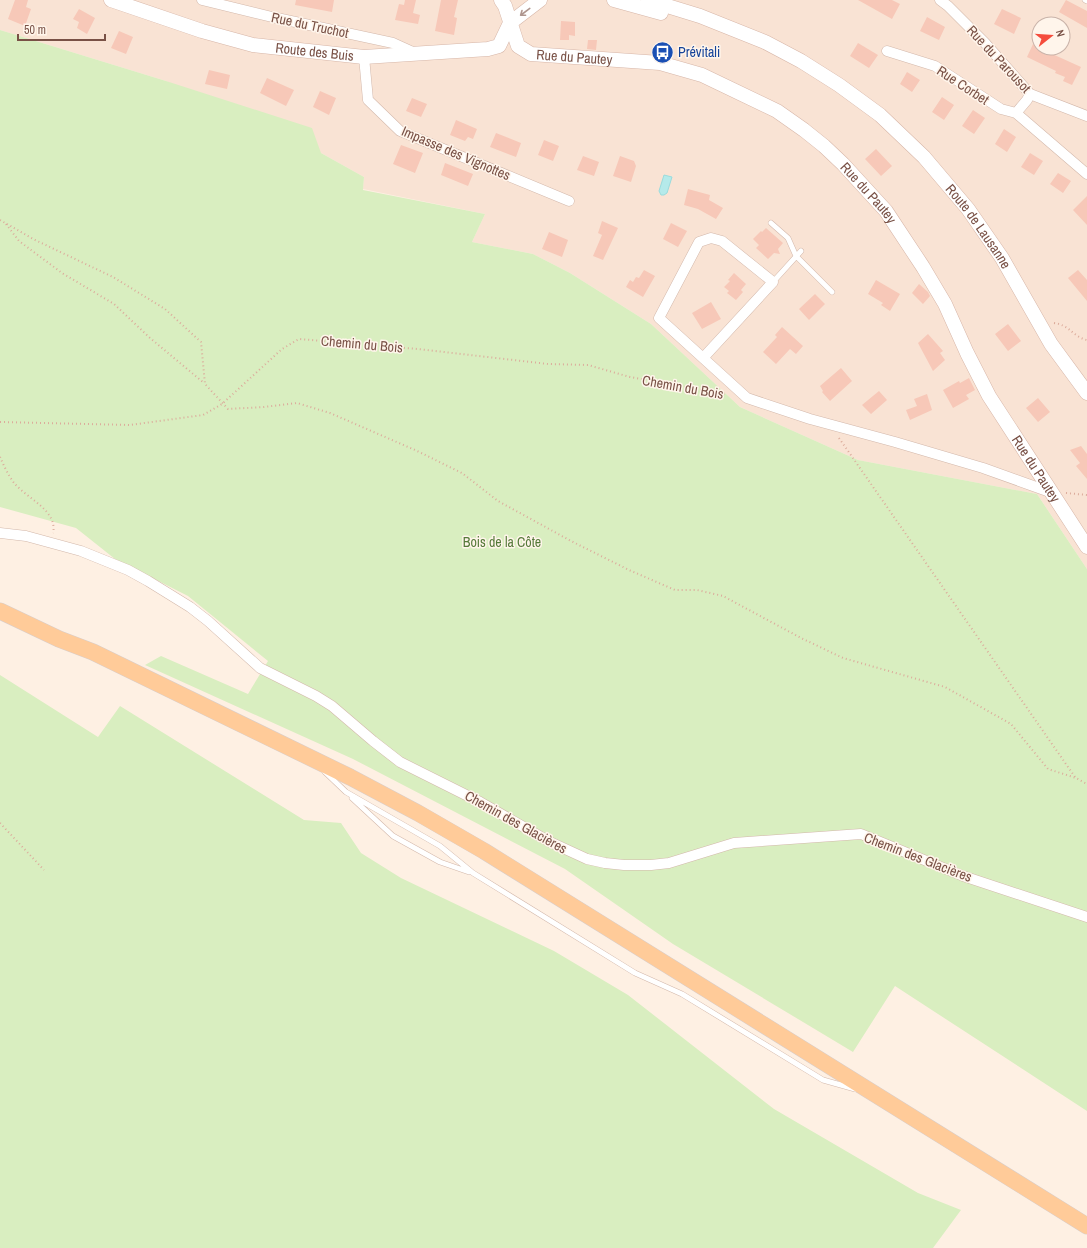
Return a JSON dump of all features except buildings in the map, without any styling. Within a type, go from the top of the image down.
[{"type":"main road","points":[[0,600],[63,632],[93,652]]},
{"type":"main road","points":[[0,611],[59,639],[93,652],[309,756],[418,813],[484,851],[1087,1226]]},
{"type":"street","name":"Route des Buis","points":[[112,0],[202,30],[253,45],[364,57],[493,48],[499,46],[510,23]]},
{"type":"street","name":"Rue du Truchot","points":[[202,0],[272,17],[393,43],[417,54]]},
{"type":"street","name":"Rue du Pautey","points":[[501,0],[505,6],[518,46],[531,54],[660,63],[702,76],[777,111],[824,146],[843,164],[886,211],[923,267],[945,304],[967,353],[989,396],[1087,547]]},
{"type":"street","points":[[510,23],[540,0]]},
{"type":"street","name":"Route de Lausanne","points":[[614,0],[736,37],[775,54],[806,71],[839,85]]},
{"type":"street","name":"Route de Lausanne","points":[[648,0],[712,20],[765,42],[801,61],[839,85],[880,115],[908,141],[940,175],[982,228],[1002,258],[1051,344],[1087,393]]},
{"type":"street","name":"Rue du Parousot","points":[[940,0],[985,43],[1030,94],[1087,116]]},
{"type":"street","name":"Rue Corbet","points":[[887,51],[935,66],[1001,109],[1016,113],[1087,174]]},
{"type":"street","name":"Impasse des Vignottes","points":[[364,57],[368,100],[400,131],[569,201]]},
{"type":"street","points":[[1016,113],[1030,94]]},
{"type":"street","name":"Chemin du Bois","points":[[773,282],[722,241],[711,238],[699,242],[659,318],[747,398],[810,419],[983,468],[1050,492]]},
{"type":"street","points":[[703,358],[773,282]]},
{"type":"street","name":"Chemin des Glacières","points":[[0,532],[51,542],[81,551],[128,570],[190,607],[208,621],[260,668],[332,706],[400,762],[480,802],[550,842],[587,859],[604,864],[651,864],[669,862],[734,843],[861,834],[963,876],[1087,917]]},
{"type":"lane","points":[[772,223],[788,238],[796,256],[832,292]]},
{"type":"lane","points":[[773,282],[801,251]]},
{"type":"lane","points":[[309,756],[393,836],[440,862],[473,873]]},
{"type":"lane","points":[[346,792],[440,846],[473,873],[635,973],[682,994],[822,1080],[878,1096]]},
{"type":"path","points":[[0,220],[33,239],[112,277],[165,309],[201,342],[205,384]]},
{"type":"path","points":[[5,223],[19,241],[62,273],[114,304],[150,338],[205,384],[228,409],[297,403],[330,413],[462,473],[498,501],[571,541],[629,570],[675,590],[697,590],[723,596],[800,638],[844,658],[945,687],[1011,724],[1048,769],[1076,778],[1087,784]]},
{"type":"path","points":[[1038,320],[1062,324],[1081,339],[1087,340]]},
{"type":"path","name":"Chemin du Bois","points":[[0,422],[130,425],[203,415],[222,404],[282,349],[299,339],[418,349],[548,364],[588,365],[630,377],[747,398]]},
{"type":"path","points":[[829,424],[1076,778]]},
{"type":"path","points":[[0,457],[15,484],[48,513],[53,520],[54,528],[51,542]]},
{"type":"path","points":[[0,823],[44,870]]},
{"type":"shaded area","points":[[0,0],[1087,0],[1087,569],[1037,494],[858,460],[740,407],[651,324],[570,273],[533,254],[472,242],[485,214],[363,189],[364,177],[321,153],[166,81],[0,30]]},
{"type":"green space","name":"Bois de la Côte","points":[[0,30],[312,128],[321,153],[364,177],[363,190],[485,214],[472,242],[533,254],[570,273],[651,324],[740,407],[858,460],[1037,494],[1087,569],[1087,1111],[895,986],[853,1052],[673,944],[565,869],[353,759],[145,665],[161,656],[248,694],[268,661],[188,596],[115,559],[76,528],[0,507]]},
{"type":"green space","points":[[0,675],[98,737],[120,706],[304,820],[341,823],[361,853],[401,878],[554,951],[628,995],[774,1109],[918,1193],[961,1210],[933,1248],[0,1248]]},
{"type":"water","points":[[664,175],[672,177],[667,193],[661,195],[659,191]]},
{"type":"place","name":"Prévitali","points":[[663,52]]}]
